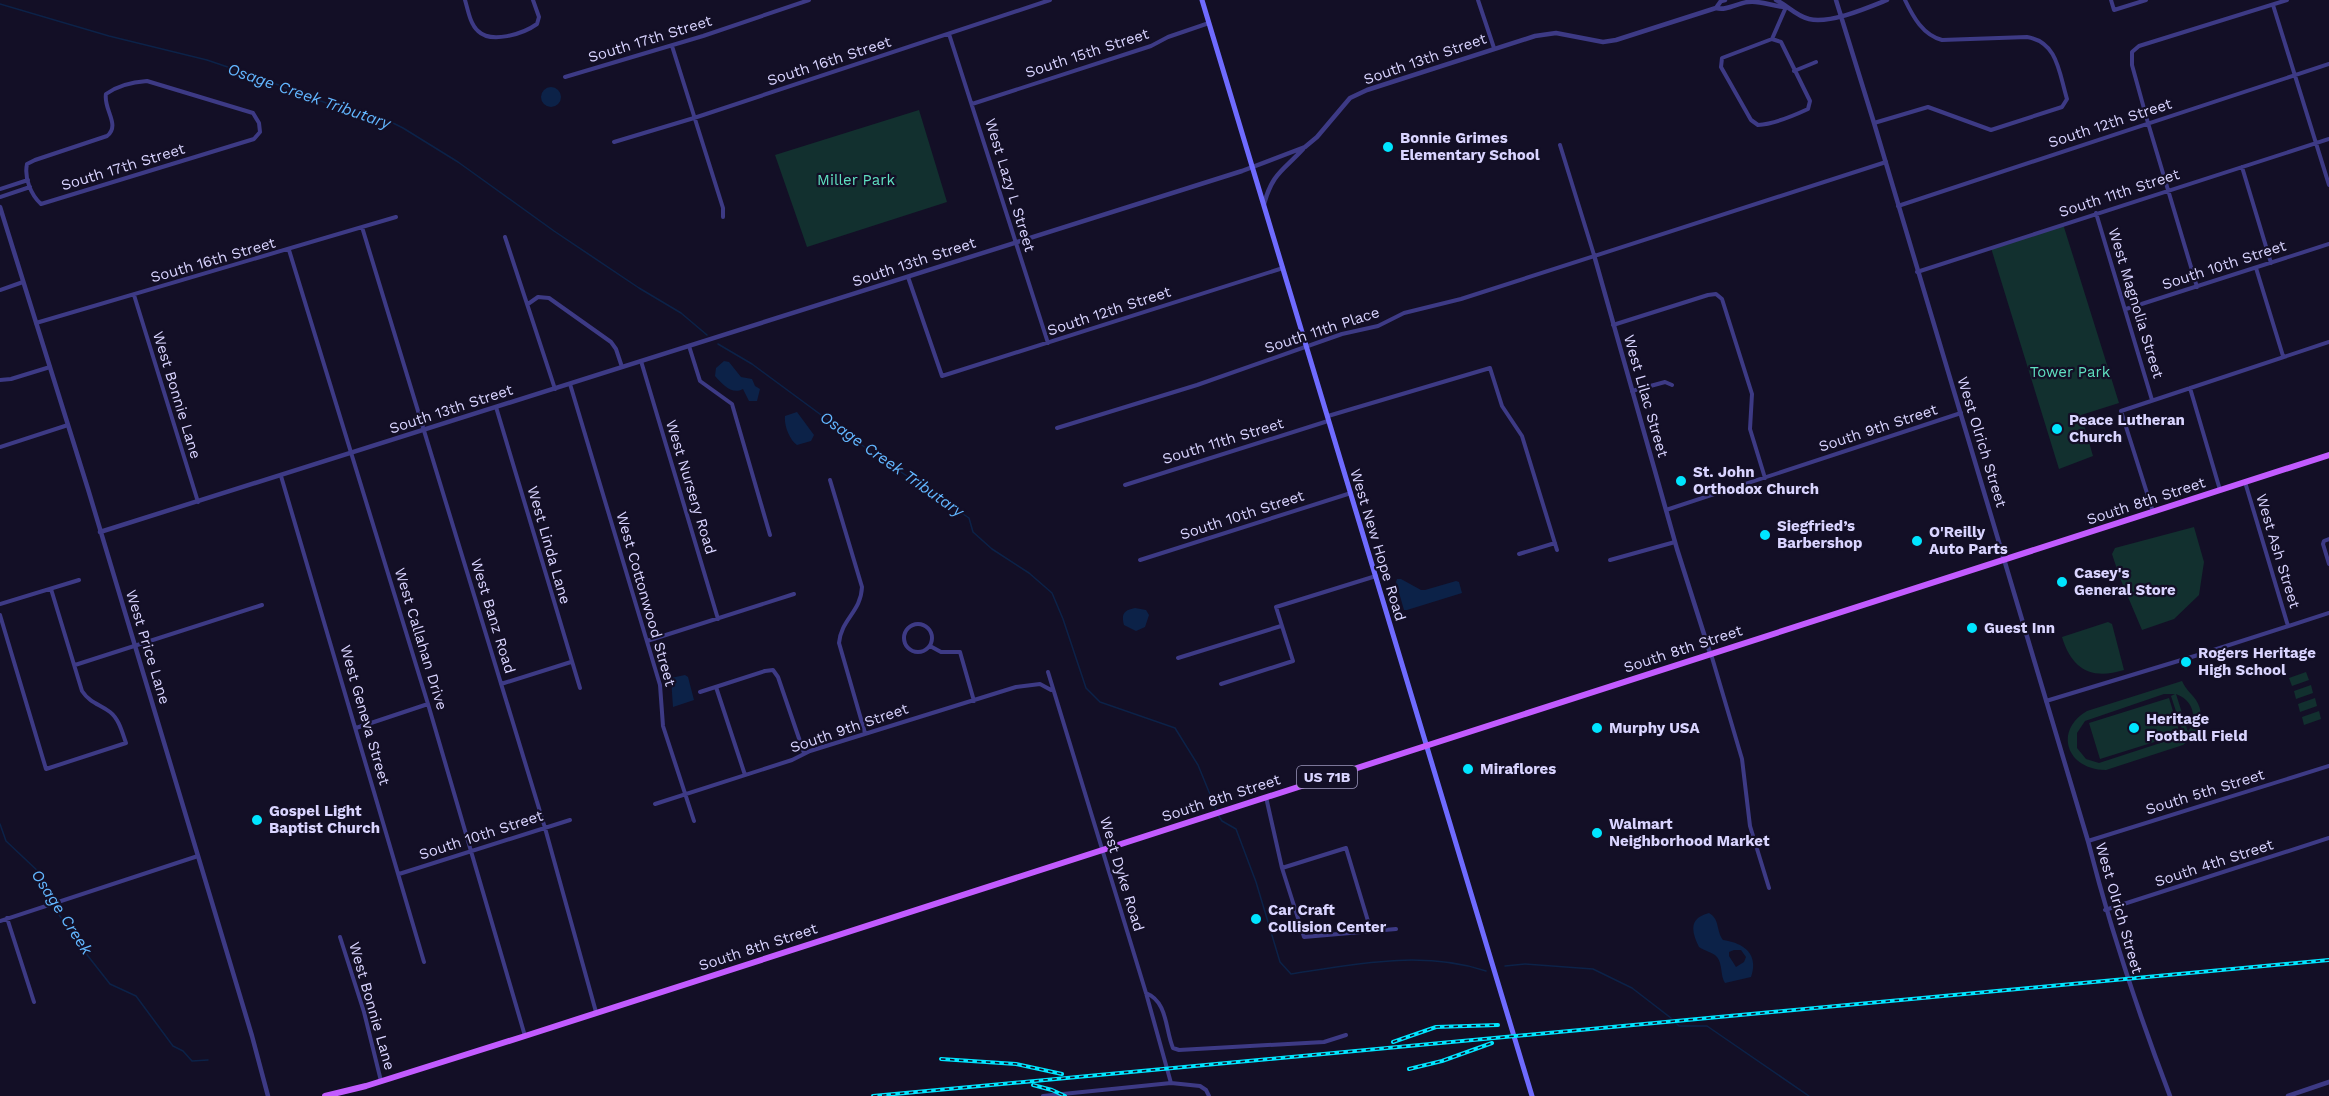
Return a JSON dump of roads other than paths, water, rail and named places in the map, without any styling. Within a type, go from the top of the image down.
[{"type":"main road","name":"West New Hope Road","points":[[1202,0],[1532,1096]]},
{"type":"main road","name":"South 8th Street","points":[[325,1096],[525,1036],[2329,455]]},
{"type":"street","points":[[465,0],[475,28],[486,36],[499,37],[537,24],[538,17],[533,0]]},
{"type":"street","name":"South 17th Street","points":[[565,77],[672,46],[809,0]]},
{"type":"street","name":"South 16th Street","points":[[614,142],[1050,0]]},
{"type":"street","points":[[1478,0],[1494,48]]},
{"type":"street","name":"South 13th Street","points":[[1716,8],[1721,1],[1725,0]]},
{"type":"street","name":"South 13th Street","points":[[1776,0],[1809,19],[1821,20],[1887,0]]},
{"type":"street","name":"West Olrich Street","points":[[1836,0],[2088,842],[2105,910],[2144,1029],[2170,1096]]},
{"type":"street","points":[[1874,123],[1928,107],[1991,130],[2062,107],[2067,99],[2054,54],[2048,45],[2039,39],[2027,37],[1942,40],[1932,38],[1925,33],[1905,0]]},
{"type":"street","points":[[2110,0],[2114,10],[2146,0]]},
{"type":"street","points":[[2197,287],[2148,123],[2132,58],[2133,52],[2139,46],[2287,0]]},
{"type":"street","name":"South 13th Street","points":[[100,532],[1198,186],[1305,147],[1317,138],[1350,98],[1494,48],[1545,34],[1603,42],[1616,40],[1716,8],[1721,10],[1756,1],[1775,7],[1786,7]]},
{"type":"street","points":[[2273,5],[2329,185]]},
{"type":"street","points":[[1772,39],[1786,7]]},
{"type":"street","name":"South 15th Street","points":[[972,104],[1151,46],[1168,37],[1209,23]]},
{"type":"street","name":"West Lazy L Street","points":[[949,34],[1048,343]]},
{"type":"street","points":[[1772,39],[1781,42],[1794,71],[1810,101],[1808,109],[1766,125],[1758,125],[1752,120],[1721,68],[1722,58],[1772,39]]},
{"type":"street","points":[[672,46],[723,208],[723,217]]},
{"type":"street","points":[[1794,71],[1816,62]]},
{"type":"street","name":"South 12th Street","points":[[1898,206],[2329,64]]},
{"type":"street","name":"South 17th Street","points":[[28,180],[27,164],[107,136],[112,132],[113,126],[106,106],[106,94],[135,82],[156,83],[253,113],[259,123],[260,132],[254,139],[49,203],[41,204],[34,197],[30,188]]},
{"type":"street","name":"South 11th Street","points":[[1917,272],[2329,139]]},
{"type":"street","name":"West Lilac Street","points":[[1560,145],[1605,290],[1612,325],[1675,542],[1710,653]]},
{"type":"street","points":[[1264,204],[1275,176],[1305,147]]},
{"type":"street","name":"South 11th Place","points":[[1057,428],[1197,385],[1342,334],[1378,326],[1404,313],[1461,299],[1886,162]]},
{"type":"street","points":[[2242,167],[2271,263]]},
{"type":"street","points":[[0,189],[28,180],[30,188],[0,197]]},
{"type":"street","name":"West Price Lane","points":[[0,207],[135,647],[268,1096]]},
{"type":"street","name":"West Magnolia Street","points":[[2096,213],[2152,400]]},
{"type":"street","name":"South 16th Street","points":[[36,323],[396,217]]},
{"type":"street","name":"West Banz Road","points":[[362,227],[545,828],[596,1012]]},
{"type":"street","points":[[505,237],[555,389]]},
{"type":"street","name":"South 10th Street","points":[[2126,309],[2329,244]]},
{"type":"street","name":"West Callahan Drive","points":[[289,250],[428,704],[525,1036]]},
{"type":"street","name":"South 12th Street","points":[[908,277],[942,376],[1284,267]]},
{"type":"street","points":[[2256,268],[2283,356]]},
{"type":"street","points":[[0,290],[23,282]]},
{"type":"street","points":[[1612,325],[1708,295],[1716,294],[1722,299],[1752,394],[1750,429],[1765,478]]},
{"type":"street","name":"West Bonnie Lane","points":[[134,295],[198,502]]},
{"type":"street","points":[[528,304],[538,297],[549,298],[611,342],[622,367]]},
{"type":"street","points":[[2152,512],[2121,411],[2329,342]]},
{"type":"street","points":[[689,346],[700,381],[732,404],[770,535]]},
{"type":"street","name":"West Nursery Road","points":[[641,361],[718,619]]},
{"type":"street","points":[[0,380],[50,367]]},
{"type":"street","name":"South 11th Street","points":[[1125,485],[1491,368],[1502,406],[1522,436],[1555,543]]},
{"type":"street","points":[[1631,391],[1665,382],[1672,385]]},
{"type":"street","name":"West Cottonwood Street","points":[[570,384],[647,641],[662,695],[660,707],[663,726],[694,821]]},
{"type":"street","points":[[2190,388],[2220,490]]},
{"type":"street","name":"West Linda Lane","points":[[496,407],[580,688]]},
{"type":"street","name":"South 9th Street","points":[[1666,510],[1961,414]]},
{"type":"street","points":[[0,447],[68,425]]},
{"type":"street","name":"West Geneva Street","points":[[281,476],[424,962]]},
{"type":"street","points":[[830,480],[862,587],[862,597],[858,608],[840,630],[839,643],[865,733]]},
{"type":"street","name":"West Ash Street","points":[[2245,482],[2288,626]]},
{"type":"street","name":"South 10th Street","points":[[1140,560],[1351,493]]},
{"type":"street","points":[[2329,539],[2323,544],[2329,564]]},
{"type":"street","points":[[1610,560],[1675,542]]},
{"type":"street","points":[[1519,554],[1555,543],[1557,550]]},
{"type":"street","points":[[1221,684],[1293,661],[1276,607],[1376,576]]},
{"type":"street","points":[[0,604],[79,580]]},
{"type":"street","points":[[0,615],[46,769],[126,743],[118,721],[110,712],[88,699],[82,691],[51,589]]},
{"type":"street","points":[[647,641],[794,594]]},
{"type":"street","points":[[75,665],[262,605]]},
{"type":"street","points":[[2046,700],[2198,656],[2329,613]]},
{"type":"street","points":[[919,624],[927,626],[931,633],[930,646],[920,651],[908,646],[905,634],[909,627],[919,624]]},
{"type":"street","points":[[1178,658],[1281,626]]},
{"type":"street","points":[[930,646],[941,652],[960,652],[974,701]]},
{"type":"street","points":[[1710,653],[1742,759],[1750,826],[1769,888]]},
{"type":"street","points":[[501,684],[571,663]]},
{"type":"street","points":[[700,692],[773,670],[778,677],[804,753]]},
{"type":"street","name":"West Dyke Road","points":[[1048,672],[1146,993],[1171,1083]]},
{"type":"street","name":"South 9th Street","points":[[654,804],[792,760],[804,753],[865,733],[1016,687],[1040,684],[1052,690]]},
{"type":"street","points":[[716,687],[745,775]]},
{"type":"street","points":[[356,728],[428,704]]},
{"type":"street","name":"South 5th Street","points":[[2088,842],[2329,766]]},
{"type":"street","points":[[1266,796],[1282,868],[1304,937],[1396,929]]},
{"type":"street","name":"South 10th Street","points":[[399,874],[570,820]]},
{"type":"street","name":"South 4th Street","points":[[2105,910],[2329,838]]},
{"type":"street","points":[[1282,868],[1346,848],[1371,931]]},
{"type":"street","points":[[0,921],[198,856]]},
{"type":"street","points":[[7,918],[34,1002]]},
{"type":"street","name":"West Bonnie Lane","points":[[340,937],[364,1012],[381,1081]]},
{"type":"street","points":[[1146,993],[1155,997],[1161,1005],[1173,1048],[1179,1050],[1324,1042],[1346,1035]]},
{"type":"street","points":[[2288,1096],[2329,1082]]},
{"type":"street","points":[[1043,1096],[1171,1083],[1200,1086],[1209,1096]]},
{"type":"water","points":[[551,87],[558,90],[561,97],[558,104],[551,107],[544,104],[541,97],[544,90]]},
{"type":"water","points":[[724,361],[729,362],[741,377],[752,379],[755,386],[760,389],[757,401],[749,401],[743,389],[731,390],[715,376],[716,368]]},
{"type":"water","points":[[797,412],[814,435],[811,441],[797,445],[789,436],[785,416]]},
{"type":"water","points":[[1397,579],[1421,590],[1456,581],[1459,582],[1462,593],[1404,610]]},
{"type":"water","points":[[1135,608],[1146,610],[1149,615],[1145,627],[1136,631],[1124,625],[1123,618],[1126,611]]},
{"type":"water","points":[[685,675],[688,677],[694,700],[673,707],[671,678]]},
{"type":"water","points":[[1709,913],[1712,916],[1723,940],[1737,944],[1748,951],[1753,962],[1751,977],[1725,983],[1717,957],[1699,947],[1694,936],[1695,922],[1702,915]],"holes":[[[1741,950],[1746,957],[1744,962],[1736,967],[1729,952]]]},
{"type":"waterway","name":"Osage Creek Tributary","points":[[0,4],[109,36],[207,60],[350,112],[385,119],[458,162],[554,231],[681,313],[707,335]]},
{"type":"waterway","name":"Osage Creek Tributary","points":[[718,344],[752,364],[870,451],[969,518],[973,532],[992,549],[1029,573],[1052,593],[1086,688],[1100,702],[1175,728],[1198,765],[1216,809]]},
{"type":"waterway","name":"Osage Creek Tributary","points":[[1218,815],[1222,821],[1236,829],[1256,882],[1280,962],[1291,974],[1364,963],[1413,960],[1438,961],[1486,971]]},
{"type":"waterway","name":"Osage Creek","points":[[0,824],[6,841],[41,874],[47,894],[57,912],[110,984],[136,996],[173,1046],[183,1051],[192,1061],[208,1060]]},
{"type":"waterway","name":"Osage Creek Tributary","points":[[1505,966],[1525,964],[1593,969],[1632,988],[1671,1018]]},
{"type":"waterway","name":"Osage Creek Tributary","points":[[1675,1022],[1679,1026],[1707,1026],[1809,1096]]},
{"type":"railway","points":[[873,1096],[2329,960]]},
{"type":"railway","points":[[1393,1042],[1436,1027],[1498,1025]]},
{"type":"railway","points":[[1409,1069],[1442,1061],[1492,1043]]},
{"type":"railway","points":[[941,1059],[1016,1064],[1062,1074]]},
{"type":"railway","points":[[1033,1085],[1065,1096]]},
{"type":"place","name":"Bonnie Grimes Elementary School","points":[[1388,147]]},
{"type":"place","name":"Peace Lutheran Church","points":[[2057,429]]},
{"type":"place","name":"St. John Orthodox Church","points":[[1681,481]]},
{"type":"place","name":"Siegfried’s Barbershop","points":[[1765,535]]},
{"type":"place","name":"O'Reilly Auto Parts","points":[[1917,541]]},
{"type":"place","name":"Casey's General Store","points":[[2062,582]]},
{"type":"place","name":"Guest Inn","points":[[1972,628]]},
{"type":"place","name":"Rogers Heritage High School","points":[[2186,662]]},
{"type":"place","name":"Murphy USA","points":[[1597,728]]},
{"type":"place","name":"Heritage Football Field","points":[[2134,728]]},
{"type":"place","name":"Miraflores","points":[[1468,769]]},
{"type":"place","name":"Gospel Light Baptist Church","points":[[257,820]]},
{"type":"place","name":"Walmart Neighborhood Market","points":[[1597,833]]},
{"type":"place","name":"Car Craft Collision Center","points":[[1256,919]]},
{"type":"park label","name":"Miller Park","points":[[856,180]]},
{"type":"park label","name":"Tower Park","points":[[2070,372]]}]
